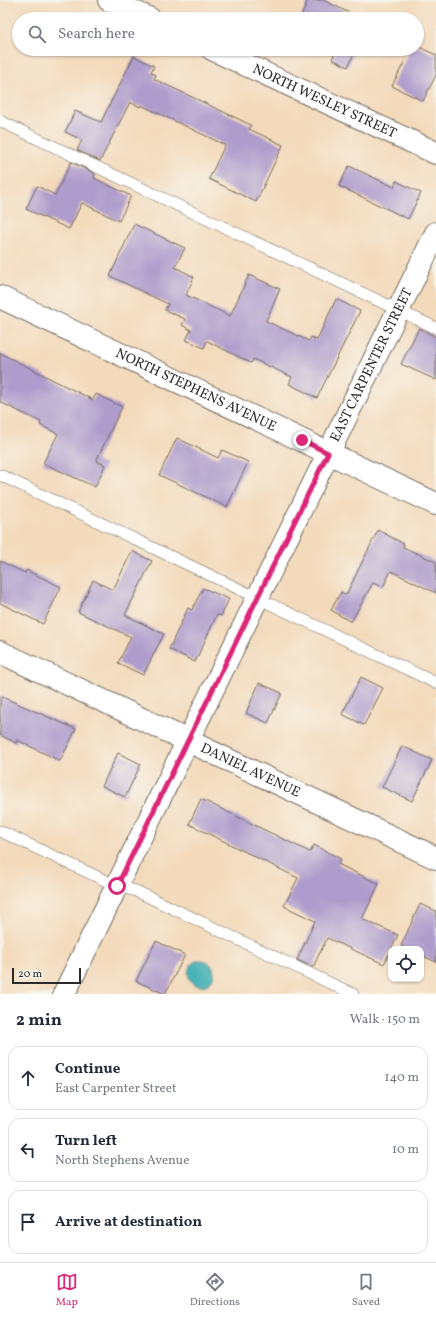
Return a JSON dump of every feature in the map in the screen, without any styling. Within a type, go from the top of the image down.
[{"type":"street","points":[[110,0],[135,12]]},
{"type":"street","name":"NORTH WESLEY STREET","points":[[227,56],[436,153]]},
{"type":"street","name":"EAST CARPENTER STREET","points":[[64,994],[436,233]]},
{"type":"street","name":"NORTH STEPHENS AVENUE","points":[[0,297],[436,504]]},
{"type":"street","name":"DANIEL AVENUE","points":[[0,652],[436,858]]},
{"type":"lane","points":[[0,121],[436,328]]},
{"type":"lane","points":[[0,475],[436,683]]},
{"type":"lane","points":[[0,831],[117,886],[136,891],[353,994]]},
{"type":"water","points":[[201,960],[210,964],[214,973],[210,982],[201,986],[192,982],[188,973],[192,964]]},
{"type":"building","points":[[308,0],[323,0],[348,12],[303,12]]},
{"type":"building","points":[[424,49],[436,55],[436,75],[423,101],[392,86],[407,56],[424,56]]},
{"type":"building","points":[[134,56],[154,66],[151,72],[156,75],[154,79],[251,125],[249,129],[283,145],[256,202],[209,179],[225,145],[141,105],[140,107],[130,102],[100,161],[77,150],[82,140],[65,132],[75,111],[101,122]]},
{"type":"building","points":[[334,56],[353,56],[348,67],[332,59]]},
{"type":"building","points":[[71,162],[94,173],[94,178],[131,196],[119,221],[82,203],[69,229],[26,209],[37,186],[55,195]]},
{"type":"building","points":[[349,166],[394,187],[396,181],[421,193],[408,219],[339,186]]},
{"type":"building","points":[[134,224],[185,248],[175,267],[194,277],[186,295],[230,316],[249,275],[280,289],[266,321],[309,341],[311,337],[317,340],[336,299],[360,311],[317,398],[289,384],[292,377],[253,359],[251,363],[207,341],[204,348],[186,340],[191,330],[182,325],[185,319],[165,310],[168,304],[110,276]]},
{"type":"building","points":[[419,328],[436,337],[436,380],[401,364]]},
{"type":"building","points":[[0,353],[93,400],[96,394],[122,407],[96,461],[105,465],[95,487],[43,463],[58,434],[40,425],[41,422],[0,402]]},
{"type":"building","points":[[177,438],[218,458],[222,450],[248,462],[227,507],[159,475]]},
{"type":"building","points":[[378,530],[404,544],[403,547],[436,562],[436,593],[391,571],[383,587],[373,583],[351,622],[331,610],[341,592],[346,595]]},
{"type":"building","points":[[132,551],[152,561],[125,615],[164,634],[143,675],[118,663],[131,637],[78,612],[93,580],[113,590]]},
{"type":"building","points":[[0,561],[25,573],[26,570],[61,587],[43,624],[0,603]]},
{"type":"building","points":[[203,588],[229,599],[221,616],[217,615],[195,662],[169,649],[188,608],[192,610]]},
{"type":"building","points":[[361,677],[383,688],[364,725],[342,714]]},
{"type":"building","points":[[259,683],[282,693],[268,723],[246,713]]},
{"type":"building","points":[[0,696],[76,729],[60,761],[17,740],[16,743],[0,735]]},
{"type":"building","points":[[402,746],[432,760],[412,801],[382,787]]},
{"type":"building","points":[[118,753],[141,764],[125,797],[102,786]]},
{"type":"building","points":[[201,799],[310,852],[314,845],[341,859],[338,864],[379,884],[362,919],[398,935],[393,946],[388,946],[388,956],[384,964],[327,938],[313,967],[297,960],[315,921],[284,906],[298,878],[189,824]]},
{"type":"building","points":[[420,904],[436,911],[436,962],[424,956],[424,946],[401,946]]},
{"type":"building","points":[[156,941],[185,955],[165,994],[136,981]]},
{"type":"route","points":[[117,886],[328,453],[302,440]]}]
